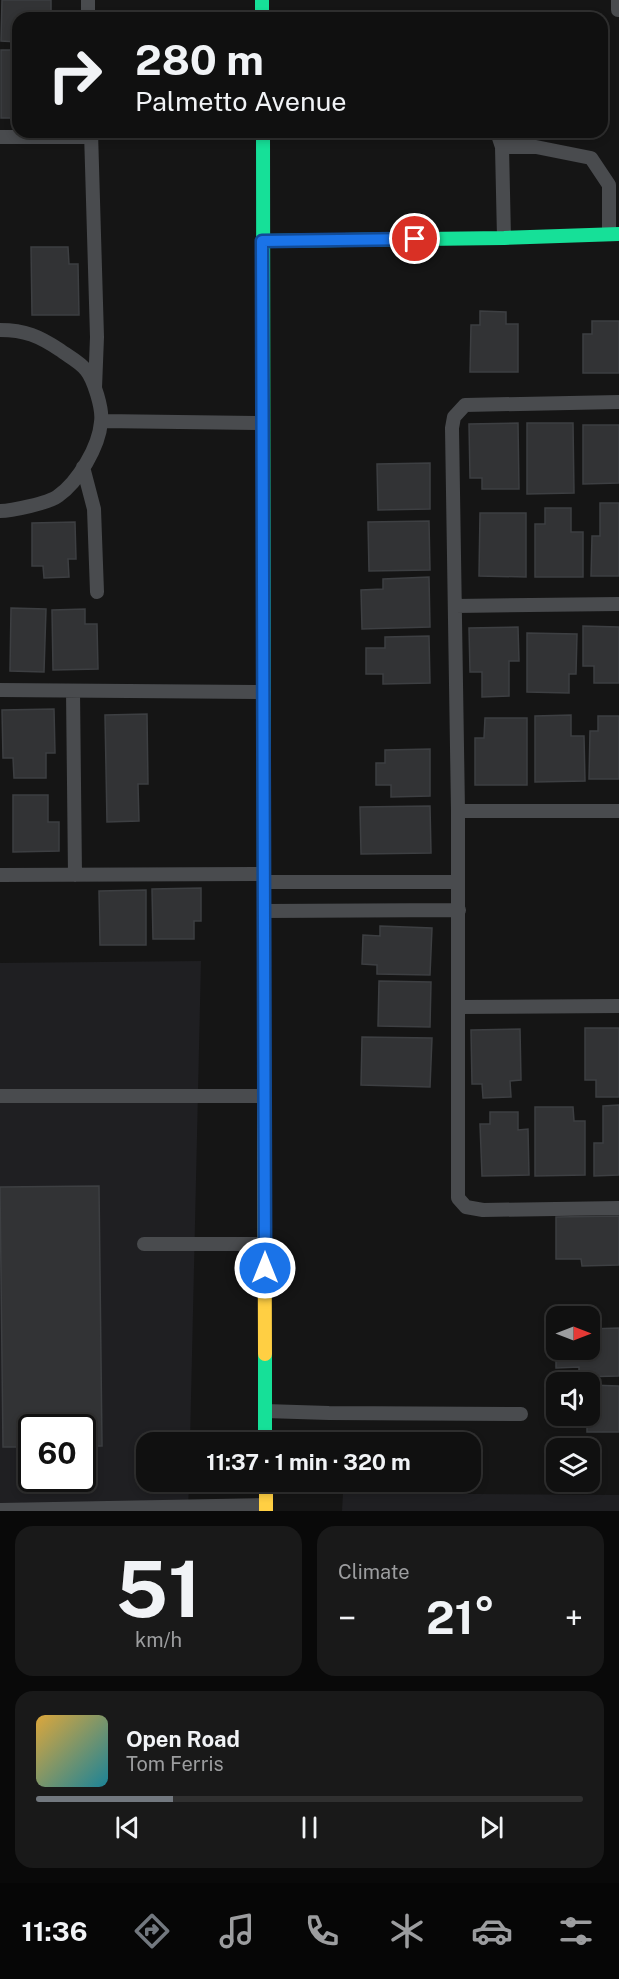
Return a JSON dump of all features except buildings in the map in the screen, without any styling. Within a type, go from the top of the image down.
[{"type":"main road","points":[[263,138],[265,1432]]},
{"type":"main road","points":[[262,241],[504,238],[614,234]]},
{"type":"main road","points":[[266,1492],[266,1508]]},
{"type":"lane","points":[[0,511],[9,511],[56,498],[76,480],[92,452],[102,421],[95,388],[97,337],[92,138]]},
{"type":"lane","points":[[499,138],[502,147],[504,238]]},
{"type":"lane","points":[[502,147],[536,147],[591,158],[609,185],[614,234]]},
{"type":"lane","points":[[0,330],[21,330],[49,343],[85,368],[95,388]]},
{"type":"lane","points":[[619,402],[465,405],[454,417],[452,428],[459,910],[458,1198],[466,1207],[483,1210],[619,1208]]},
{"type":"lane","points":[[102,421],[263,423]]},
{"type":"lane","points":[[83,467],[94,509],[97,592]]},
{"type":"lane","points":[[454,606],[619,604]]},
{"type":"lane","points":[[0,690],[264,692]]},
{"type":"lane","points":[[73,691],[75,875]]},
{"type":"lane","points":[[458,811],[619,811]]},
{"type":"lane","points":[[0,875],[458,882]]},
{"type":"lane","points":[[264,911],[459,910]]},
{"type":"lane","points":[[459,1007],[619,1006]]},
{"type":"lane","points":[[0,1096],[264,1096]]},
{"type":"lane","points":[[144,1244],[265,1244]]},
{"type":"lane","points":[[265,1411],[521,1414]]},
{"type":"lane","points":[[0,1510],[266,1508]]},
{"type":"shaded area","points":[[201,961],[190,1432],[136,1432],[136,1492],[189,1492],[188,1511],[0,1511],[0,963]]},
{"type":"shaded area","points":[[343,1493],[619,1495],[619,1511],[342,1511]]},
{"type":"traffic: fast","points":[[262,0],[262,12]]},
{"type":"traffic: fast","points":[[263,138],[264,894]]},
{"type":"traffic: fast","points":[[262,241],[619,234]]},
{"type":"traffic: fast","points":[[265,1354],[265,1432]]},
{"type":"traffic: slow","points":[[264,1070],[265,1354]]},
{"type":"traffic: slow","points":[[266,1492],[266,1511]]},
{"type":"traffic: jam","points":[[264,894],[264,1070]]},
{"type":"route","points":[[265,1268],[262,241],[415,239]]}]
